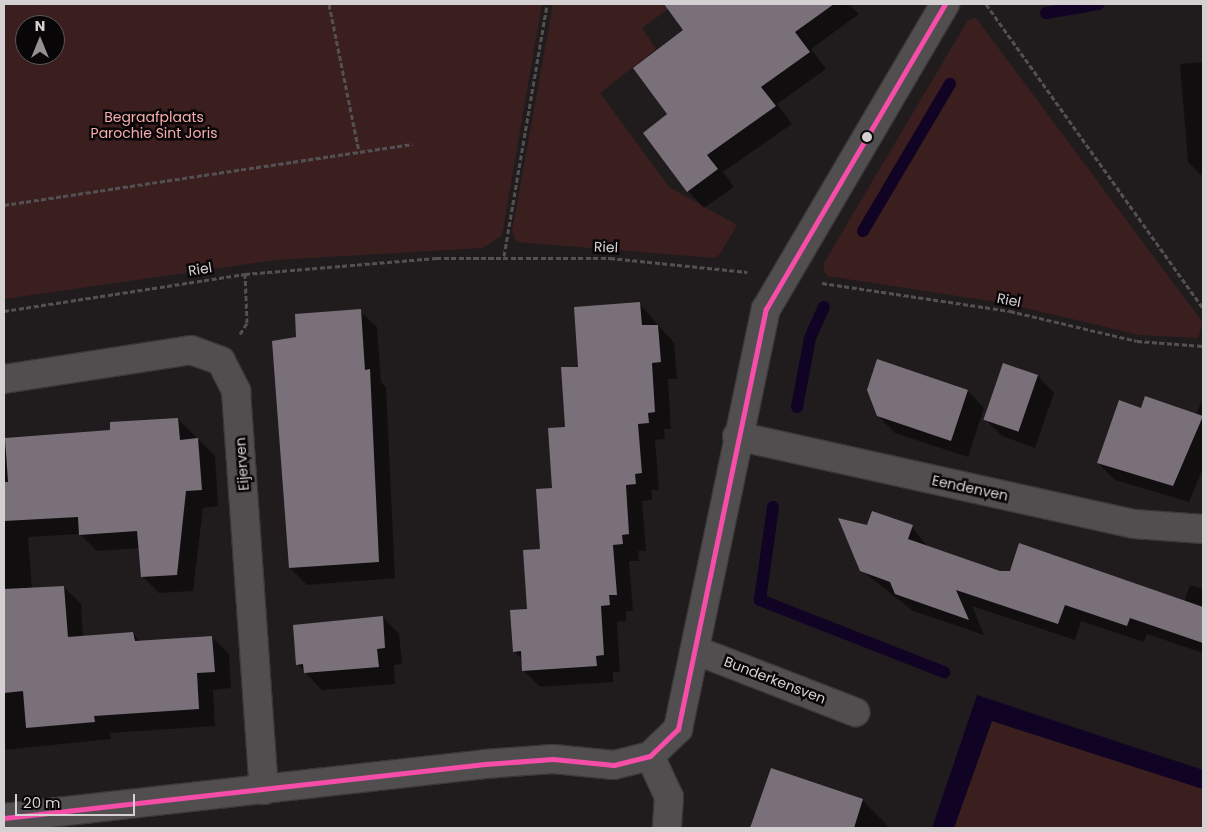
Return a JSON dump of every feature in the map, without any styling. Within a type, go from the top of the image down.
[{"type":"street","points":[[4,818],[485,764],[553,759],[614,765],[650,756],[678,729],[737,436],[766,309],[782,277],[945,4]]},
{"type":"street","points":[[4,379],[191,350],[221,362]]},
{"type":"street","name":"Eijerven","points":[[221,362],[236,391],[264,790]]},
{"type":"street","name":"Eendenven","points":[[737,436],[1134,524],[1203,529]]},
{"type":"street","name":"Bunderkensven","points":[[695,650],[854,712]]},
{"type":"street","points":[[650,756],[669,797],[667,828]]},
{"type":"path","points":[[329,4],[359,151]]},
{"type":"path","points":[[504,256],[548,4]]},
{"type":"path","points":[[986,4],[1203,308]]},
{"type":"path","points":[[4,205],[412,144]]},
{"type":"path","name":"Riel","points":[[4,311],[245,274],[504,256],[647,261],[782,277],[1010,311],[1137,341],[1203,346]]},
{"type":"path","points":[[221,362],[247,323],[245,274]]},
{"type":"green space","name":"Begraafplaats Parochie Sint Joris","points":[[4,4],[542,4],[502,235],[483,248],[275,260],[4,299]]},
{"type":"green space","points":[[553,4],[675,4],[642,28],[656,49],[600,93],[669,187],[737,225],[720,254],[714,258],[517,242],[512,232]]},
{"type":"green space","points":[[976,18],[1203,323],[1198,338],[1140,335],[1009,304],[828,276],[824,271],[824,263],[968,20]]},
{"type":"green space","points":[[992,721],[1203,789],[1203,828],[954,828]]},
{"type":"shaded area","points":[[977,695],[1203,770],[1203,789],[992,721],[954,828],[932,828]]},
{"type":"building","points":[[664,4],[834,4],[795,32],[810,52],[761,87],[776,106],[707,155],[718,169],[687,192],[643,133],[667,114],[633,68],[683,30]]},
{"type":"building","points":[[640,302],[642,325],[658,325],[661,362],[652,363],[655,412],[648,413],[649,423],[638,424],[642,473],[635,474],[636,484],[626,485],[629,534],[622,535],[623,544],[613,545],[617,595],[609,595],[610,605],[601,606],[604,655],[596,656],[597,666],[522,671],[521,651],[513,652],[510,610],[527,609],[523,550],[540,549],[536,489],[552,488],[548,428],[565,427],[561,367],[578,367],[574,307]]},
{"type":"building","points":[[361,309],[365,370],[370,369],[379,562],[289,568],[272,341],[296,337],[295,314]]},
{"type":"building","points":[[877,359],[968,390],[951,441],[877,416],[867,390]]},
{"type":"building","points":[[1003,363],[1038,375],[1018,432],[983,420]]},
{"type":"building","points":[[1145,396],[1203,416],[1173,486],[1097,463],[1119,400],[1141,408]]},
{"type":"building","points":[[178,418],[180,440],[198,438],[202,490],[186,491],[177,575],[141,577],[137,531],[79,535],[78,517],[4,521],[4,482],[8,482],[5,438],[110,430],[110,422]]},
{"type":"building","points":[[872,511],[913,525],[908,539],[1000,571],[1010,571],[1019,543],[1203,607],[1203,643],[1130,618],[1127,626],[1065,605],[1058,624],[956,590],[969,620],[895,594],[890,582],[860,571],[838,518],[867,525]]},
{"type":"building","points":[[64,586],[68,637],[133,632],[135,641],[212,636],[215,672],[197,673],[199,709],[94,716],[95,722],[26,728],[23,691],[4,693],[4,589]]},
{"type":"building","points":[[383,616],[385,648],[377,649],[379,667],[304,673],[303,664],[296,665],[293,625]]},
{"type":"building","points":[[771,768],[863,799],[854,828],[750,828]]},
{"type":"waterway","points":[[1046,13],[1098,4]]},
{"type":"waterway","points":[[863,231],[950,84]]},
{"type":"waterway","points":[[797,407],[810,338],[824,307]]},
{"type":"waterway","points":[[773,507],[760,600],[944,672]]},
{"type":"transit line","points":[[650,756],[678,729],[766,309],[945,4]]},
{"type":"transit line","points":[[4,818],[485,764],[553,759],[614,765],[650,756]]}]
